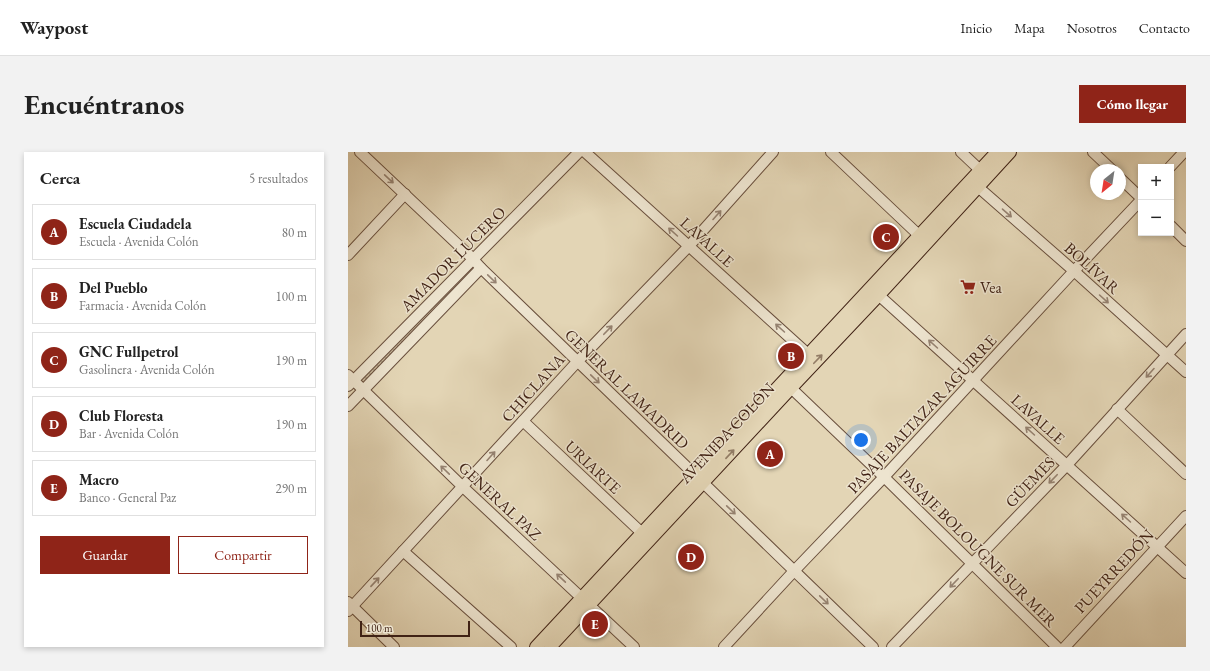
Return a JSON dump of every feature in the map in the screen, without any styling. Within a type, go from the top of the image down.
[{"type":"main road","name":"AVENIDA COLÓN","points":[[550,647],[643,534],[791,388],[875,291],[923,239],[980,170],[997,152]]},
{"type":"main road","name":"AVENIDA COLÓN","points":[[923,239],[978,187],[1010,152]]},
{"type":"main road","name":"AVENIDA COLÓN","points":[[536,647],[586,602],[699,479],[809,355],[875,291]]},
{"type":"street","name":"GENERAL LAMADRID","points":[[360,152],[873,647]]},
{"type":"street","name":"AMADOR LUCERO","points":[[350,381],[473,260],[579,152]]},
{"type":"street","name":"LAVALLE","points":[[585,152],[809,355]]},
{"type":"street","name":"CHICLANA","points":[[349,606],[463,487],[577,362],[689,246],[773,152]]},
{"type":"street","points":[[831,152],[923,239]]},
{"type":"street","points":[[961,152],[980,170]]},
{"type":"street","points":[[1093,152],[1106,164]]},
{"type":"street","points":[[1173,164],[1184,152]]},
{"type":"street","points":[[1126,184],[1138,196]]},
{"type":"street","name":"BOLÍVAR","points":[[978,187],[1186,372]]},
{"type":"street","points":[[348,255],[405,194]]},
{"type":"street","name":"PASAJE BALTAZAR AGUIRRE","points":[[724,647],[884,477],[1140,200]]},
{"type":"street","points":[[1174,229],[1186,241]]},
{"type":"street","name":"AMADOR LUCERO","points":[[348,406],[481,268]]},
{"type":"street","name":"LAVALLE","points":[[875,291],[1186,573]]},
{"type":"street","name":"GÜEMES","points":[[892,647],[1066,465],[1166,354],[1186,334]]},
{"type":"street","name":"GENERAL PAZ","points":[[350,381],[363,390],[463,487],[634,647]]},
{"type":"street","name":"PASAJE BOLOUGNE SUR MER","points":[[791,388],[1057,647]]},
{"type":"street","points":[[1117,409],[1186,474]]},
{"type":"street","name":"URIARTE","points":[[523,421],[643,534]]},
{"type":"street","name":"PUEYRREDÓN","points":[[1065,647],[1186,516]]},
{"type":"street","points":[[403,551],[511,647]]},
{"type":"street","points":[[349,606],[394,647]]},
{"type":"shaded area","points":[[473,265],[476,269],[364,386],[358,381]]},
{"type":"place","name":"GNC Fullpetrol","points":[[886,237]]},
{"type":"place","name":"Vea","points":[[968,287]]},
{"type":"place","name":"Del Pueblo","points":[[791,356]]},
{"type":"place","name":"Escuela Ciudadela","points":[[770,454]]},
{"type":"place","name":"Club Floresta","points":[[691,557]]},
{"type":"place","name":"Macro","points":[[595,624]]}]
